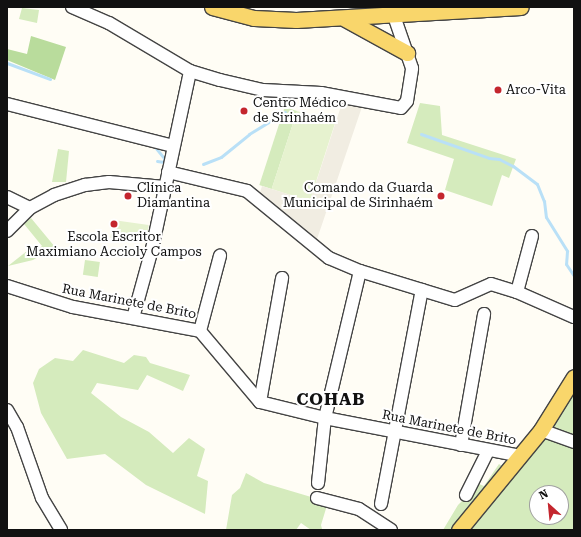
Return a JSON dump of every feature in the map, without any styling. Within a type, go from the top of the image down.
[{"type":"main road","points":[[212,7],[239,16],[269,20],[344,19],[394,16],[444,9],[521,7]]},
{"type":"main road","points":[[344,19],[407,53]]},
{"type":"main road","points":[[459,530],[541,430],[574,377]]},
{"type":"street","points":[[72,7],[109,23],[190,72],[263,90],[321,93],[401,108],[407,101],[412,74],[407,53],[394,16]]},
{"type":"street","points":[[133,318],[152,249],[190,72]]},
{"type":"street","points":[[7,104],[170,160],[247,191],[329,258],[360,271],[455,300],[491,284],[517,292],[574,317]]},
{"type":"street","points":[[7,231],[30,208],[54,195],[85,185],[109,182],[165,187]]},
{"type":"street","points":[[7,197],[30,208]]},
{"type":"street","points":[[517,292],[532,236]]},
{"type":"street","points":[[200,331],[220,256]]},
{"type":"street","points":[[318,483],[325,418],[360,271]]},
{"type":"street","points":[[260,402],[282,278]]},
{"type":"street","name":"Rua Marinete de Brito","points":[[7,286],[73,307],[200,331],[260,402],[325,418],[488,451],[520,456]]},
{"type":"street","points":[[381,504],[422,290]]},
{"type":"street","points":[[461,445],[484,314]]},
{"type":"street","points":[[7,410],[18,427],[42,498],[61,530]]},
{"type":"street","points":[[541,430],[574,442]]},
{"type":"street","points":[[466,494],[488,451]]},
{"type":"street","points":[[317,498],[358,509],[391,530]]},
{"type":"green space","points":[[22,8],[39,10],[37,23],[19,19]]},
{"type":"green space","points":[[31,36],[66,47],[55,80],[7,60],[7,49],[27,54]]},
{"type":"green space","points":[[420,103],[440,106],[442,135],[516,159],[509,178],[502,175],[492,206],[445,190],[454,159],[407,143]]},
{"type":"green space","points":[[285,107],[297,111],[272,189],[259,185]]},
{"type":"green space","points":[[297,111],[335,123],[310,201],[272,189]]},
{"type":"green space","points":[[58,149],[69,151],[66,182],[52,182]]},
{"type":"green space","points":[[31,218],[55,247],[33,260],[8,266],[27,251],[31,255],[42,246],[24,224]]},
{"type":"green space","points":[[113,220],[149,225],[146,243],[110,238]]},
{"type":"green space","points":[[85,260],[100,262],[98,277],[83,275]]},
{"type":"green space","points":[[83,350],[124,363],[134,355],[146,357],[150,363],[190,375],[183,391],[147,375],[138,390],[97,383],[91,393],[121,417],[149,432],[173,453],[189,438],[205,449],[197,476],[208,481],[205,514],[146,485],[105,454],[67,459],[41,413],[33,383],[39,369],[55,358],[73,361]]},
{"type":"green space","points":[[574,383],[574,530],[458,530]]},
{"type":"green space","points":[[499,464],[502,466],[469,508],[450,530],[443,530],[458,505],[479,484],[484,486]]},
{"type":"green space","points":[[246,473],[264,483],[328,502],[321,525],[322,529],[327,530],[311,530],[301,523],[296,530],[226,530],[232,495],[240,488]]},
{"type":"shaded area","points":[[344,97],[364,101],[316,242],[258,199],[262,186],[310,201]]},
{"type":"waterway","points":[[7,63],[50,79]]},
{"type":"waterway","points":[[203,164],[221,157],[249,134],[285,112]]},
{"type":"waterway","points":[[421,134],[489,158],[499,159],[513,166],[537,184],[544,201],[546,217],[567,251],[566,264],[574,276]]},
{"type":"waterway","points":[[155,147],[164,158],[164,162],[157,161]]},
{"type":"place","name":"Arco-Vita","points":[[498,90]]},
{"type":"place","name":"Centro Médico de Sirinhaém","points":[[244,111]]},
{"type":"place","name":"Clínica Diamantina","points":[[128,196]]},
{"type":"place","name":"Comando da Guarda Municipal de Sirinhaém","points":[[441,196]]},
{"type":"place","name":"Escola Escritor Maximiano Accioly Campos","points":[[114,224]]},
{"type":"district","name":"COHAB","points":[[331,400]]}]
